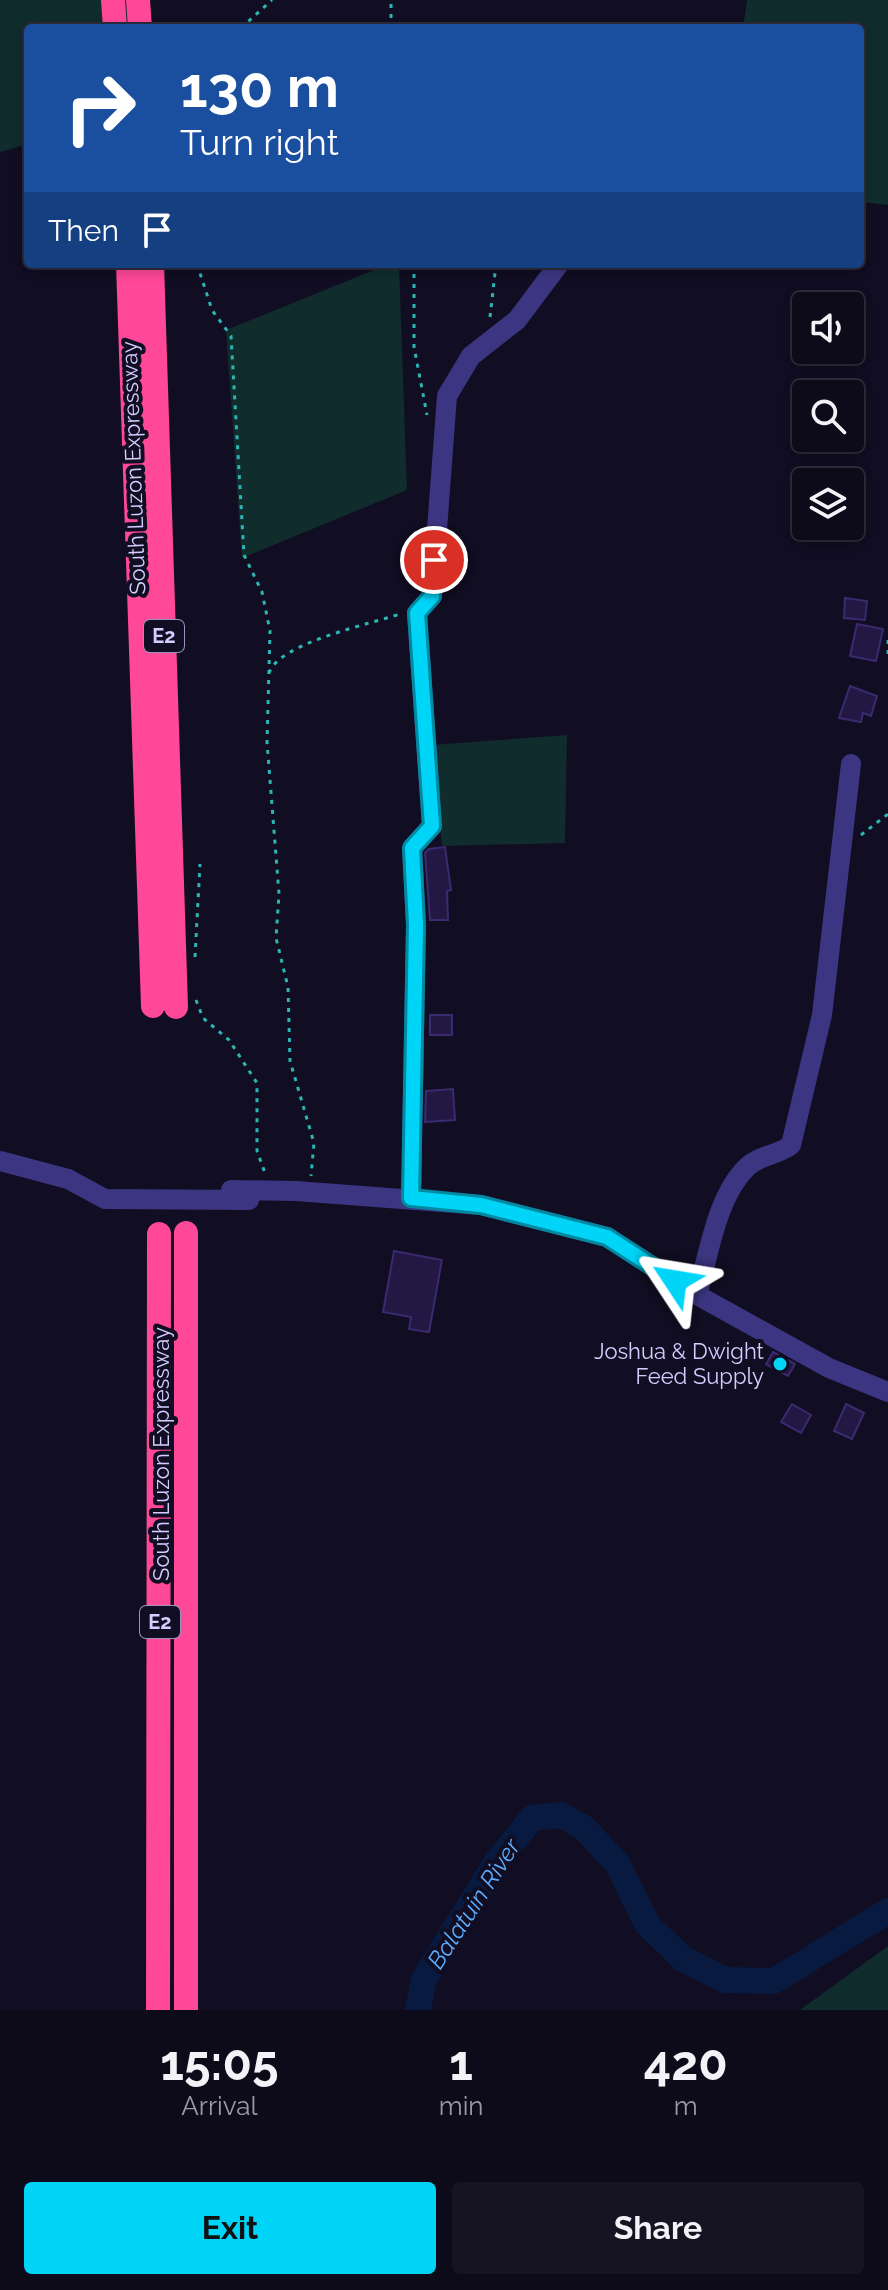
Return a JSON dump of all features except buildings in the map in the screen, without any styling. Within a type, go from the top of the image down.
[{"type":"highway","points":[[113,0],[115,24]]},
{"type":"highway","points":[[138,0],[140,24]]},
{"type":"highway","name":"South Luzon Expressway","points":[[128,268],[174,1002]]},
{"type":"highway","name":"South Luzon Expressway","points":[[152,268],[174,1002]]},
{"type":"highway","name":"South Luzon Expressway","points":[[186,1233],[186,2010]]},
{"type":"highway","name":"South Luzon Expressway","points":[[158,2010],[159,1234]]},
{"type":"street","points":[[411,1198],[416,925],[412,848],[432,826],[417,613],[432,596],[447,396],[471,356],[517,320],[556,268]]},
{"type":"street","points":[[697,1295],[727,1195],[746,1167],[764,1155],[779,1154],[791,1145],[822,1015],[851,764]]},
{"type":"street","points":[[0,1161],[68,1179],[105,1199],[258,1201],[272,1192]]},
{"type":"street","points":[[231,1190],[411,1198],[481,1205],[607,1237],[697,1295],[829,1368],[888,1392]]},
{"type":"path","points":[[245,24],[272,0]]},
{"type":"path","points":[[391,0],[391,24]]},
{"type":"path","points":[[198,268],[212,310],[231,336],[244,555],[262,592],[270,631],[266,680],[272,838],[279,894],[276,938],[288,987],[290,1061],[314,1143],[309,1169],[316,1195]]},
{"type":"path","points":[[414,268],[414,347],[428,424]]},
{"type":"path","points":[[489,320],[496,268]]},
{"type":"path","points":[[266,680],[271,667],[281,656],[414,607],[422,607]]},
{"type":"path","points":[[888,640],[888,657]]},
{"type":"path","points":[[841,847],[875,827],[888,814]]},
{"type":"path","points":[[195,965],[200,864]]},
{"type":"path","points":[[174,1002],[203,1018],[229,1040],[257,1083],[257,1151],[272,1192]]},
{"type":"green space","points":[[0,0],[136,0],[133,24],[24,24],[24,145],[0,152]]},
{"type":"green space","points":[[747,0],[888,0],[888,205],[864,202],[864,24],[744,24]]},
{"type":"green space","points":[[379,268],[399,268],[407,490],[242,558],[226,330]]},
{"type":"green space","points":[[567,735],[565,843],[442,846],[432,745]]},
{"type":"green space","points":[[888,1946],[888,2010],[800,2010]]},
{"type":"waterway","name":"Balatuin River","points":[[418,2010],[424,1979],[496,1863],[532,1818],[561,1815],[584,1828],[617,1863],[647,1924],[683,1959],[725,1980],[774,1981],[888,1911]]},
{"type":"place","name":"Joshua & Dwight Feed Supply","points":[[780,1364]]},
{"type":"route","points":[[434,560],[432,596],[417,613],[432,826],[412,848],[416,925],[411,1198],[481,1205],[607,1237],[675,1281]]}]
